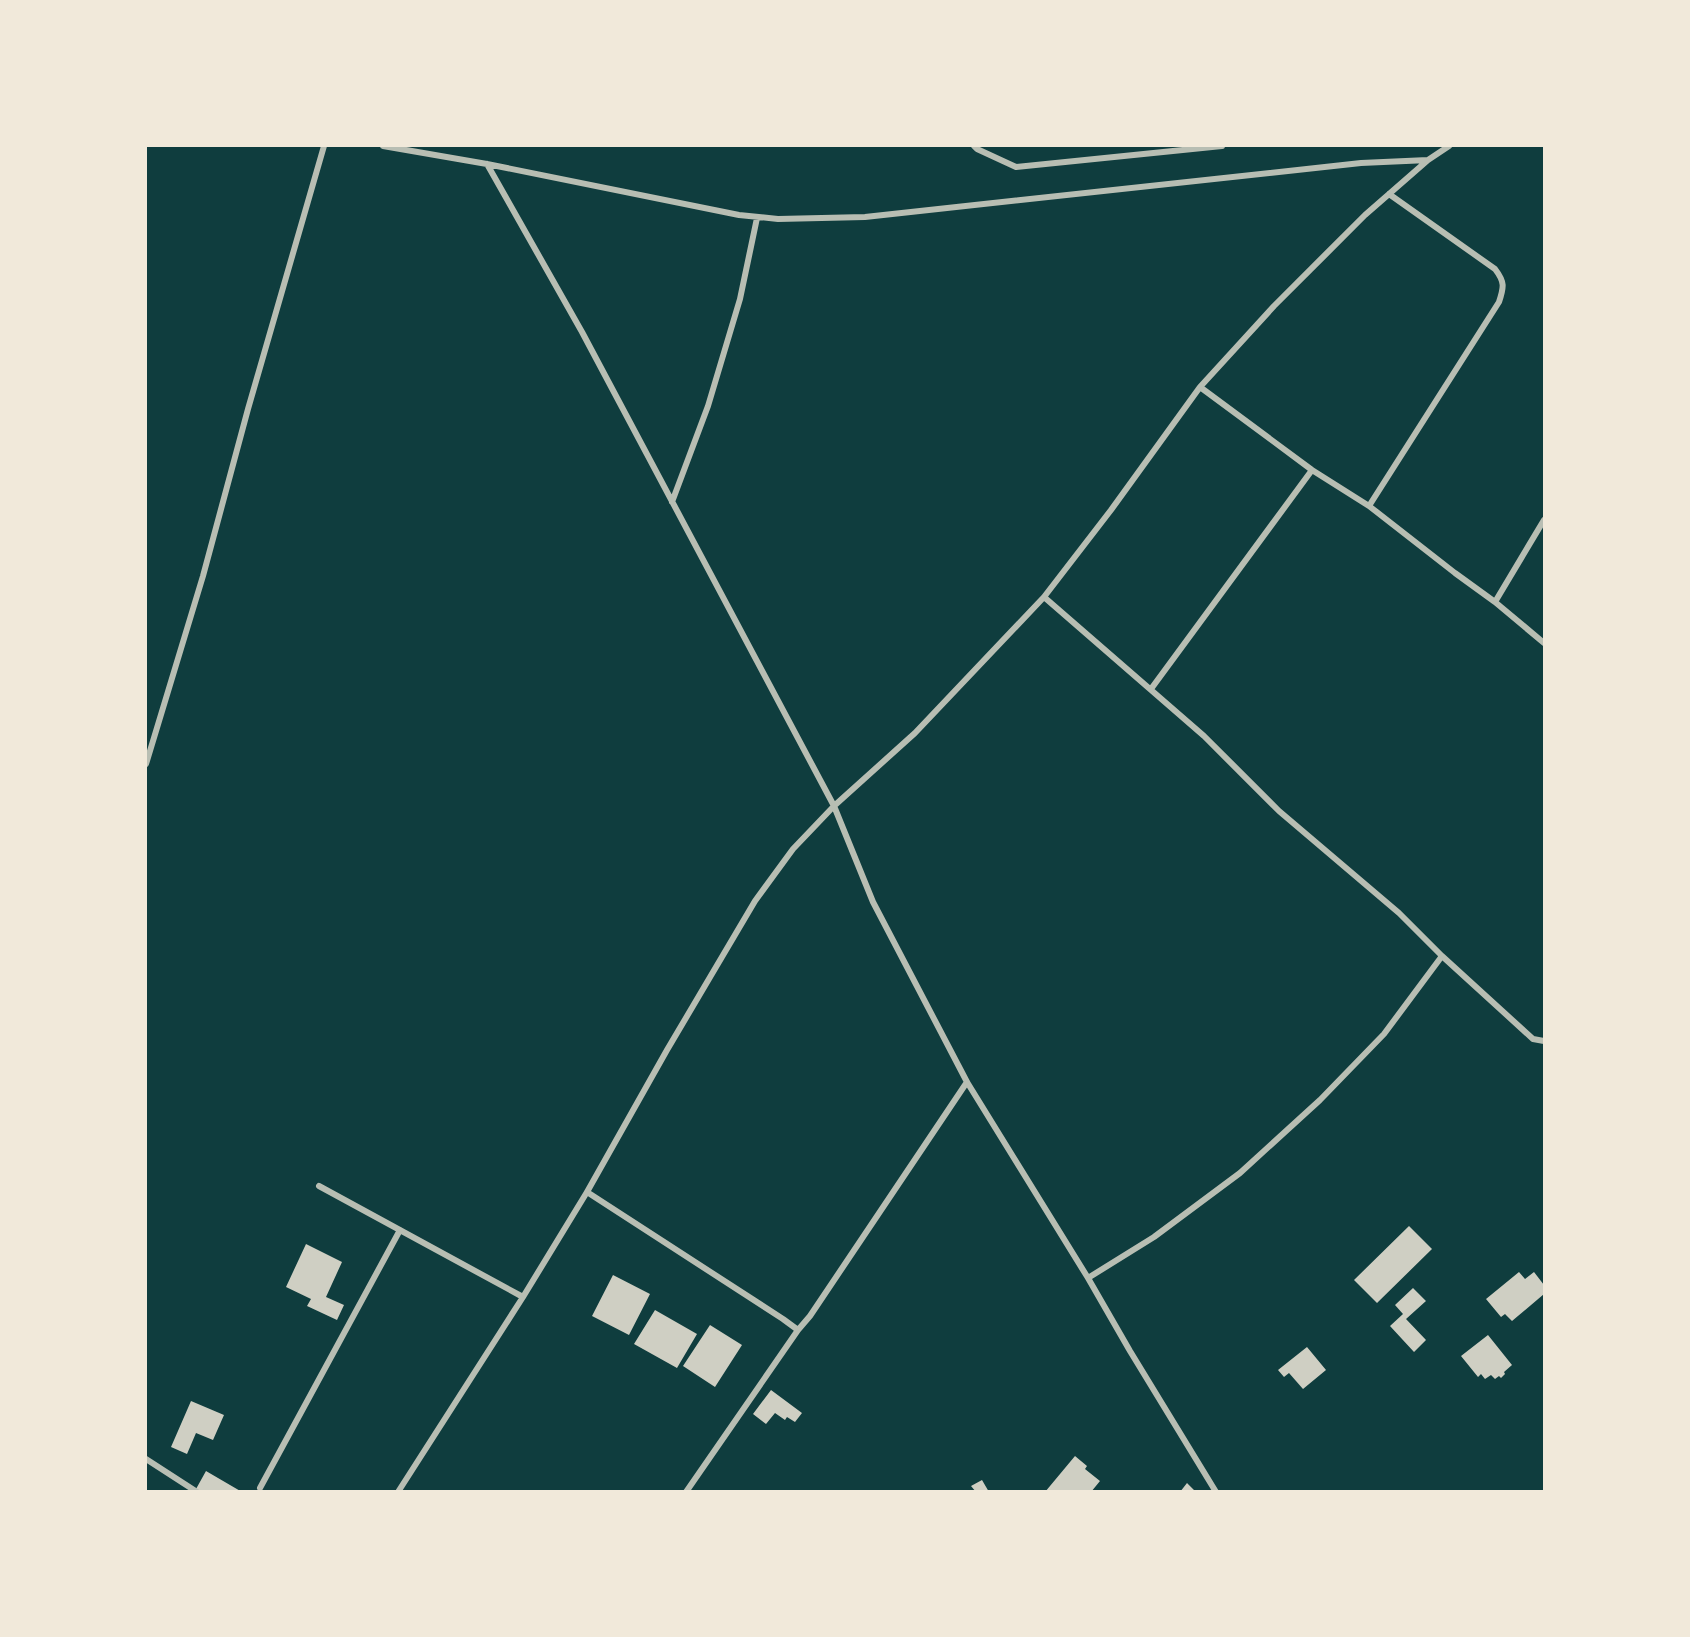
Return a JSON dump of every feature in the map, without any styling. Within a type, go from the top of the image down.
[{"type":"street","points":[[146,764],[203,576],[248,409],[324,146]]},
{"type":"street","points":[[383,146],[487,164],[757,218],[778,219],[865,217],[1361,164],[1428,160]]},
{"type":"street","points":[[974,146],[1016,167],[1222,146]]},
{"type":"street","points":[[1137,146],[1143,154]]},
{"type":"street","points":[[398,1491],[523,1297],[587,1192],[755,901],[793,849],[834,807],[915,733],[1044,597],[1111,510],[1200,387],[1274,306],[1365,215],[1428,160],[1449,146]]},
{"type":"street","points":[[487,164],[582,333],[834,807],[873,902],[967,1082],[1216,1491]]},
{"type":"street","points":[[1369,506],[1499,302],[1503,290],[1502,279],[1495,269],[1389,194]]},
{"type":"street","points":[[672,502],[712,395],[740,298],[757,218]]},
{"type":"street","points":[[1200,387],[1312,470],[1369,506],[1545,643]]},
{"type":"street","points":[[1151,689],[1312,470]]},
{"type":"street","points":[[1495,602],[1545,520]]},
{"type":"street","points":[[1044,597],[1204,736],[1279,811],[1399,913],[1442,956],[1533,1039],[1545,1041]]},
{"type":"street","points":[[1088,1278],[1154,1237],[1248,1166],[1320,1100],[1384,1034],[1442,956]]},
{"type":"street","points":[[686,1491],[810,1316],[967,1082]]},
{"type":"street","points":[[319,1186],[523,1297]]},
{"type":"street","points":[[587,1192],[798,1330]]},
{"type":"street","points":[[260,1488],[400,1230]]},
{"type":"street","points":[[146,1459],[197,1491]]},
{"type":"building","points":[[1409,1226],[1432,1249],[1377,1303],[1354,1280]]},
{"type":"building","points":[[306,1244],[342,1262],[326,1297],[344,1305],[337,1320],[307,1306],[311,1299],[286,1287]]},
{"type":"building","points":[[1519,1272],[1525,1279],[1534,1272],[1544,1285],[1544,1294],[1512,1321],[1505,1314],[1501,1317],[1486,1299]]},
{"type":"building","points":[[613,1275],[650,1294],[629,1335],[592,1316]]},
{"type":"building","points":[[1413,1288],[1426,1301],[1406,1319],[1426,1340],[1414,1352],[1390,1326],[1403,1314],[1395,1305]]},
{"type":"building","points":[[655,1310],[697,1334],[677,1368],[634,1344]]},
{"type":"building","points":[[710,1325],[742,1345],[715,1387],[683,1366]]},
{"type":"building","points":[[1488,1335],[1512,1365],[1501,1378],[1499,1376],[1495,1379],[1491,1375],[1485,1379],[1481,1374],[1478,1377],[1461,1356]]},
{"type":"building","points":[[1307,1347],[1326,1370],[1303,1389],[1289,1373],[1284,1377],[1278,1370]]},
{"type":"building","points":[[771,1390],[802,1413],[795,1422],[787,1417],[785,1420],[775,1413],[766,1424],[753,1414]]},
{"type":"building","points":[[191,1401],[224,1415],[213,1440],[196,1433],[187,1454],[171,1447]]},
{"type":"building","points":[[1075,1456],[1087,1466],[1085,1469],[1100,1481],[1091,1492],[1045,1492]]},
{"type":"building","points":[[206,1471],[242,1492],[200,1492],[196,1489]]},
{"type":"building","points":[[982,1480],[989,1492],[976,1492],[971,1486]]},
{"type":"building","points":[[1187,1483],[1196,1492],[1180,1492]]}]
